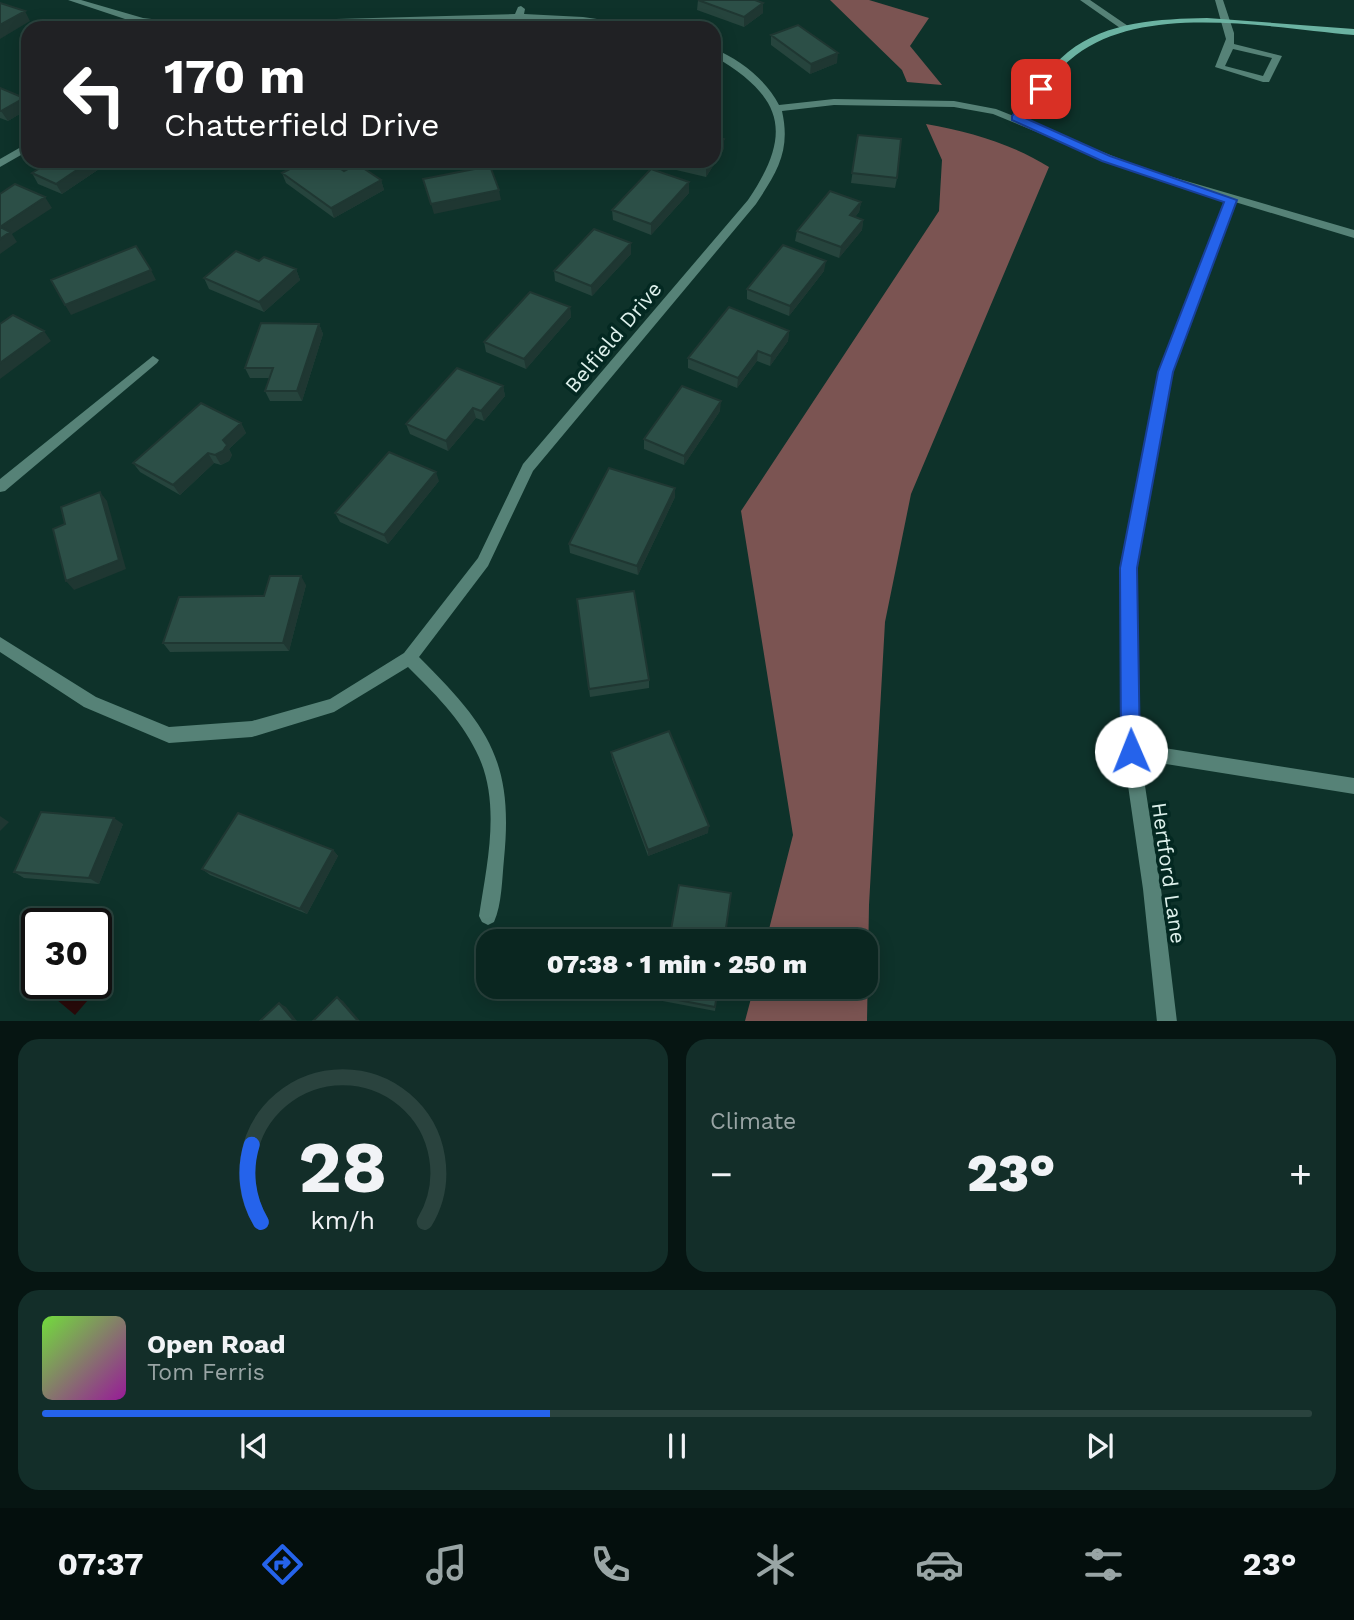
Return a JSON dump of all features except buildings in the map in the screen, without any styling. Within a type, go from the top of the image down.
[{"type":"street","points":[[72,0],[93,8],[154,21]]},
{"type":"street","points":[[1084,0],[1123,26]]},
{"type":"street","points":[[1219,0],[1229,23],[1232,46],[1220,67],[1266,80],[1277,56],[1232,46]]},
{"type":"street","points":[[312,21],[480,9],[521,9],[588,15],[612,21]]},
{"type":"street","points":[[517,21],[521,9]]},
{"type":"street","points":[[1016,118],[1073,52],[1123,26],[1197,20],[1354,32]]},
{"type":"street","points":[[721,57],[767,89],[778,108],[834,102],[954,104],[1016,118],[1106,158],[1231,200],[1354,234]]},
{"type":"street","name":"Belfield Drive","points":[[409,658],[483,562],[528,468],[752,202],[775,166],[780,132],[778,108]]},
{"type":"street","points":[[0,163],[21,150]]},
{"type":"street","name":"Hertford Lane","points":[[1167,1021],[1152,889],[1131,751],[1128,568],[1166,372],[1231,200]]},
{"type":"street","points":[[0,487],[153,360]]},
{"type":"street","points":[[0,644],[90,702],[169,735],[252,729],[334,705],[409,658],[447,694],[489,753],[500,790],[501,833],[488,916]]},
{"type":"street","points":[[1131,751],[1354,786]]},
{"type":"shaded area","points":[[830,0],[869,0],[929,18],[910,46],[942,85],[907,82],[902,70]]},
{"type":"shaded area","points":[[926,124],[989,140],[1020,151],[1049,167],[911,494],[885,622],[869,929],[769,929],[793,835],[741,511],[939,211],[942,160]]},
{"type":"shaded area","points":[[56,999],[89,999],[75,1015]]},
{"type":"shaded area","points":[[751,999],[867,999],[867,1021],[745,1021]]},
{"type":"route","points":[[1041,89],[1016,118],[1106,158],[1231,200],[1166,372],[1128,568],[1131,751]]}]
